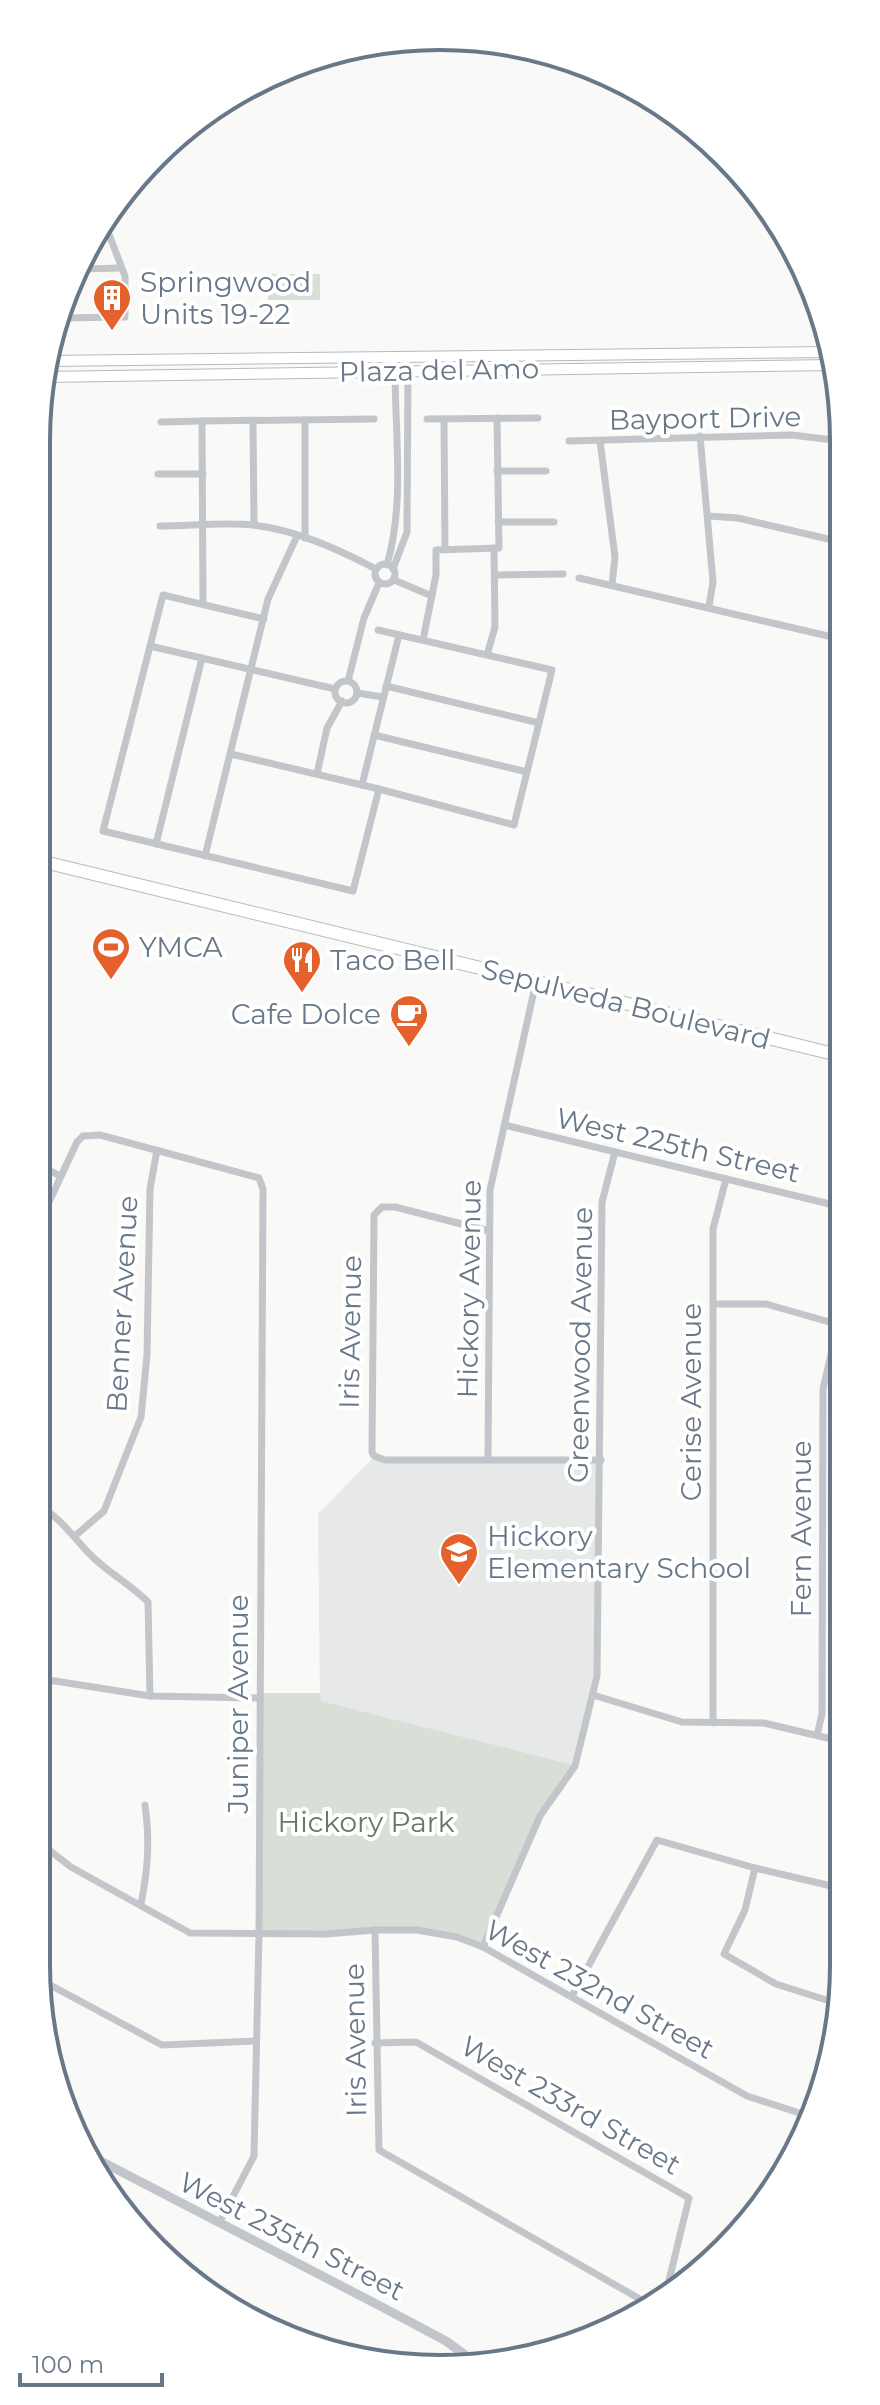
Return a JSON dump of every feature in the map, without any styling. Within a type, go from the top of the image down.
[{"type":"main road","name":"Plaza del Amo","points":[[58,361],[820,352]]},
{"type":"main road","points":[[634,354],[635,368]]},
{"type":"main road","points":[[395,357],[395,370]]},
{"type":"main road","points":[[408,357],[408,370]]},
{"type":"main road","points":[[144,361],[144,375]]},
{"type":"main road","name":"Plaza del Amo","points":[[55,377],[823,365]]},
{"type":"main road","name":"Sepulveda Boulevard","points":[[50,863],[830,1053]]},
{"type":"street","points":[[70,318],[125,317],[125,276],[109,234]]},
{"type":"street","points":[[90,269],[121,268]]},
{"type":"street","points":[[394,580],[390,567],[398,501],[395,370]]},
{"type":"street","points":[[390,567],[407,532],[408,370]]},
{"type":"street","points":[[423,640],[432,596],[436,550],[499,548],[497,418]]},
{"type":"street","points":[[427,419],[538,418]]},
{"type":"street","points":[[161,422],[374,419]]},
{"type":"street","points":[[444,419],[445,550]]},
{"type":"street","points":[[205,856],[268,599],[301,537],[305,420]]},
{"type":"street","points":[[202,421],[203,603]]},
{"type":"street","points":[[253,422],[254,525]]},
{"type":"street","name":"Bayport Drive","points":[[569,441],[792,435],[830,440]]},
{"type":"street","points":[[700,436],[713,582],[709,606]]},
{"type":"street","points":[[600,441],[615,557],[612,585]]},
{"type":"street","points":[[497,471],[546,471]]},
{"type":"street","points":[[158,474],[203,474]]},
{"type":"street","points":[[708,516],[738,518],[830,539]]},
{"type":"street","points":[[498,522],[554,522]]},
{"type":"street","points":[[160,526],[254,525],[301,537],[376,569]]},
{"type":"street","points":[[487,655],[495,627],[494,548]]},
{"type":"street","points":[[390,567],[382,564],[376,569],[374,577],[379,583],[388,585],[394,580]]},
{"type":"street","points":[[496,575],[563,574]]},
{"type":"street","points":[[579,578],[830,636]]},
{"type":"street","points":[[394,580],[432,596]]},
{"type":"street","points":[[348,681],[364,618],[379,583]]},
{"type":"street","points":[[264,619],[163,595],[103,831],[353,891],[379,789]]},
{"type":"street","points":[[231,754],[514,825],[552,670],[378,630]]},
{"type":"street","points":[[362,785],[399,635]]},
{"type":"street","points":[[150,646],[335,689]]},
{"type":"street","points":[[156,844],[202,658]]},
{"type":"street","points":[[348,681],[355,685],[357,693],[353,700],[342,701],[337,698],[335,689],[340,683],[348,681]]},
{"type":"street","points":[[386,686],[539,723]]},
{"type":"street","points":[[357,693],[383,697]]},
{"type":"street","points":[[317,774],[327,728],[342,701]]},
{"type":"street","points":[[374,735],[527,772]]},
{"type":"street","name":"Hickory Avenue","points":[[488,1459],[491,1177],[536,982]]},
{"type":"street","name":"West 225th Street","points":[[504,1125],[830,1204]]},
{"type":"street","points":[[50,1195],[83,1136],[100,1135],[157,1150]]},
{"type":"street","name":"Juniper Avenue","points":[[157,1150],[259,1178],[263,1189],[259,1934],[254,2156],[219,2223]]},
{"type":"street","name":"Benner Avenue","points":[[75,1536],[104,1511],[141,1417],[147,1355],[150,1189],[157,1150]]},
{"type":"street","name":"Greenwood Avenue","points":[[483,1947],[540,1816],[571,1774],[600,1657],[602,1202],[615,1152]]},
{"type":"street","points":[[50,1171],[60,1176]]},
{"type":"street","name":"Cerise Avenue","points":[[713,1723],[713,1229],[726,1179]]},
{"type":"street","name":"Iris Avenue","points":[[488,1459],[385,1460],[374,1456],[371,1445],[373,1221],[378,1210],[395,1207],[489,1231]]},
{"type":"street","points":[[714,1304],[766,1304],[830,1321]]},
{"type":"street","name":"Fern Avenue","points":[[817,1735],[822,1714],[823,1389],[830,1362]]},
{"type":"street","points":[[488,1459],[601,1460]]},
{"type":"street","points":[[50,1512],[97,1561],[130,1584],[148,1602],[150,1696]]},
{"type":"street","points":[[50,1680],[150,1696],[260,1698]]},
{"type":"street","points":[[593,1695],[682,1722],[764,1723],[830,1738]]},
{"type":"street","points":[[141,1904],[149,1838],[145,1805]]},
{"type":"street","points":[[572,1996],[657,1840],[830,1886]]},
{"type":"street","name":"West 232nd Street","points":[[50,1851],[71,1867],[190,1933],[437,1932],[483,1947],[747,2096],[800,2113]]},
{"type":"street","points":[[755,1868],[745,1910],[724,1954],[776,1984],[828,2001]]},
{"type":"street","name":"Iris Avenue","points":[[375,1930],[379,2150],[641,2299]]},
{"type":"street","points":[[51,1985],[162,2045],[256,2041]]},
{"type":"street","name":"West 233rd Street","points":[[375,2043],[416,2042],[689,2198],[669,2280]]},
{"type":"street","name":"West 235th Street","points":[[104,2163],[421,2328],[463,2354]]},
{"type":"shaded area","name":"Hickory Elementary School","points":[[374,1457],[600,1462],[598,1658],[574,1765],[320,1701],[318,1514]]},
{"type":"green space","points":[[268,274],[320,274],[320,300],[268,300]]},
{"type":"green space","name":"Hickory Park","points":[[261,1693],[320,1693],[321,1701],[574,1765],[552,1795],[482,1945],[437,1930],[260,1933]]},
{"type":"place","name":"Springwood Units 19-22","points":[[112,332]]},
{"type":"place","name":"YMCA","points":[[111,981]]},
{"type":"place","name":"Taco Bell","points":[[302,994]]},
{"type":"place","name":"Cafe Dolce","points":[[409,1048]]},
{"type":"place","name":"Hickory Elementary School","points":[[459,1586]]}]
